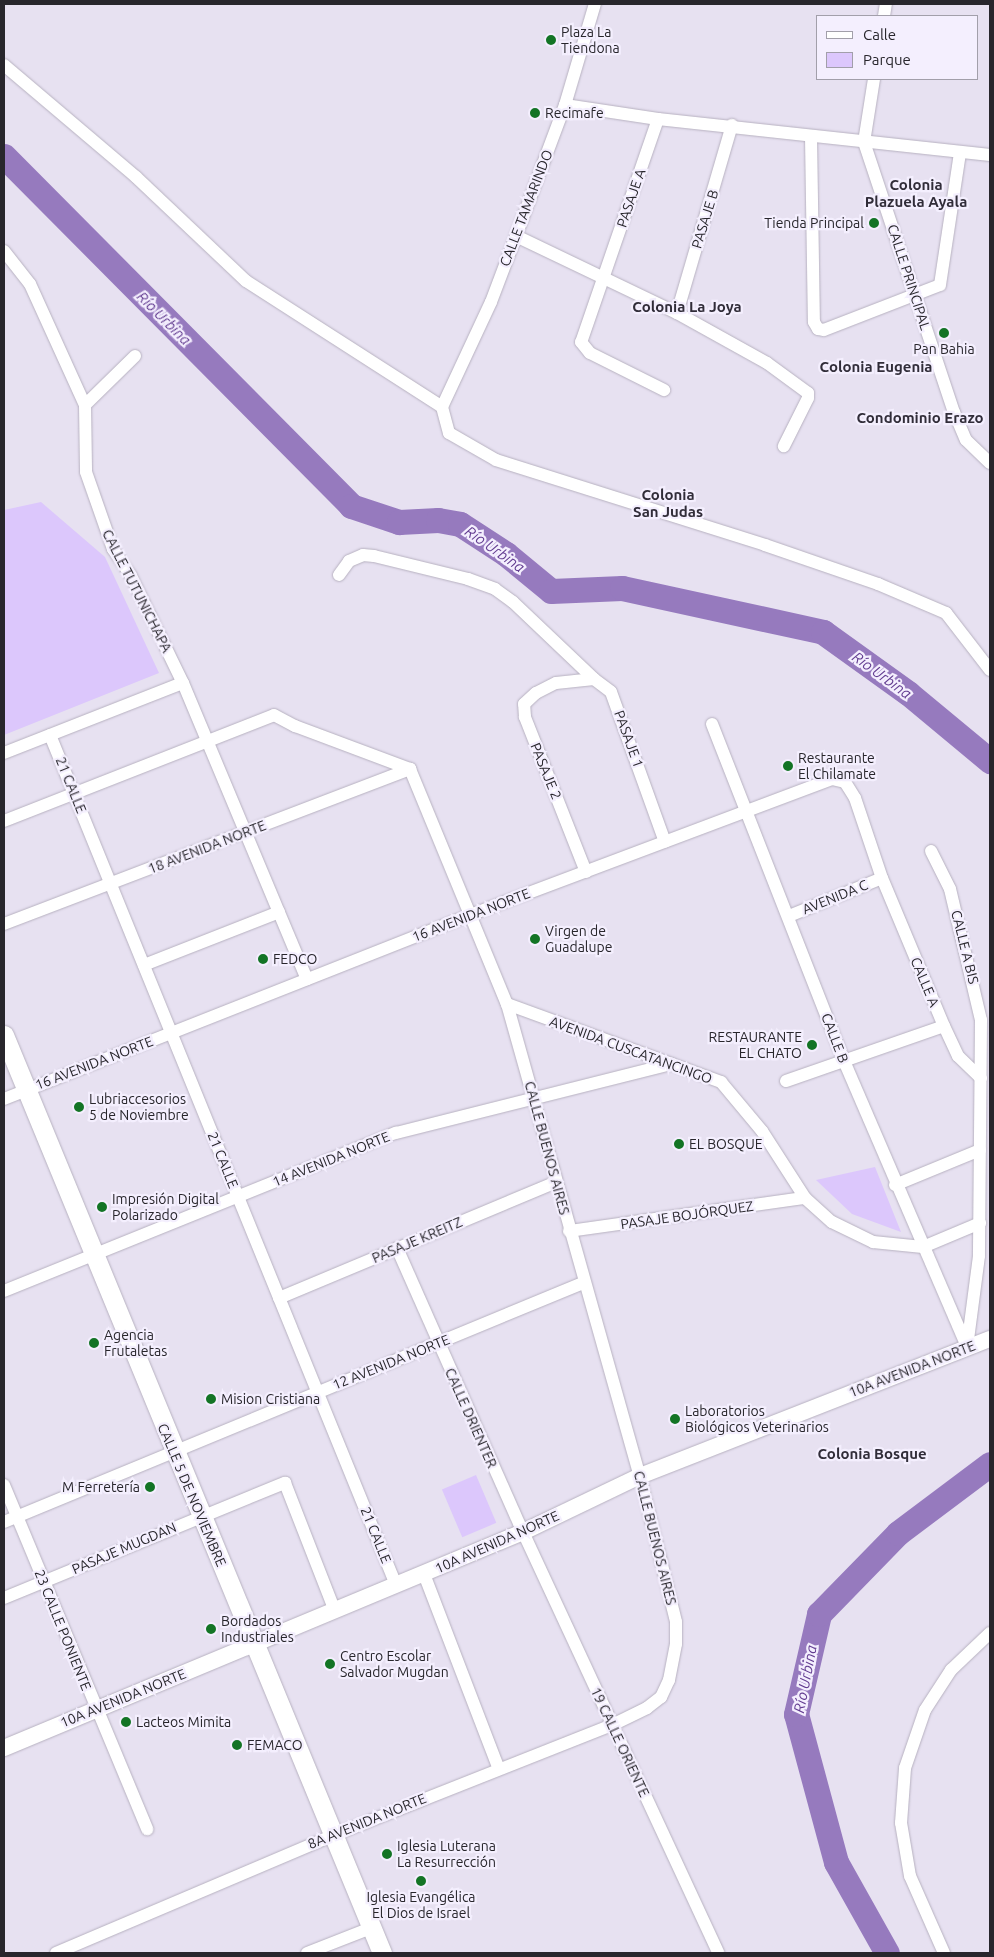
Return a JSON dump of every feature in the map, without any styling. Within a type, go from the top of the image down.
[{"type":"main road","name":"CALLE 5 DE NOVIEMBRE","points":[[4,1035],[173,1452],[255,1644],[382,1953]]},
{"type":"street","name":"CALLE TAMARINDO","points":[[442,407],[491,302],[565,105],[595,4]]},
{"type":"street","points":[[4,65],[136,178],[246,281],[442,407],[449,433],[496,460],[774,548],[878,584],[946,613],[990,670]]},
{"type":"street","name":"CALLE PRINCIPAL","points":[[874,80],[864,142],[914,296],[966,440],[990,463]]},
{"type":"street","points":[[565,105],[658,119],[732,125],[811,137],[990,155]]},
{"type":"street","name":"PASAJE A","points":[[658,119],[580,342],[590,354],[664,390]]},
{"type":"street","name":"PASAJE B","points":[[677,313],[732,125]]},
{"type":"street","points":[[811,137],[814,322],[818,329],[824,330],[936,288],[943,280],[960,153]]},
{"type":"street","points":[[516,236],[677,313],[767,363],[808,393],[808,398],[784,446]]},
{"type":"street","name":"CALLE TUTUNICHAPA","points":[[4,250],[30,284],[85,405],[88,482],[113,550],[131,576],[183,683],[307,980]]},
{"type":"street","points":[[85,405],[135,356]]},
{"type":"street","name":"PASAJE 1","points":[[339,575],[349,561],[363,555],[374,556],[495,589],[513,602],[594,679],[612,692],[665,842]]},
{"type":"street","name":"PASAJE 2","points":[[586,872],[525,716],[524,704],[536,693],[556,683],[594,679]]},
{"type":"street","points":[[4,753],[183,683]]},
{"type":"street","points":[[4,821],[274,715],[295,726],[410,769]]},
{"type":"street","name":"CALLE B","points":[[712,724],[789,916],[844,1061],[895,1185],[967,1347]]},
{"type":"street","name":"21 CALLE","points":[[50,735],[396,1585]]},
{"type":"street","name":"18 AVENIDA NORTE","points":[[4,924],[410,769]]},
{"type":"street","name":"CALLE BUENOS AIRES","points":[[410,769],[507,1004],[583,1283],[640,1476],[676,1622],[676,1644],[668,1680]]},
{"type":"street","name":"16 AVENIDA NORTE","points":[[4,1100],[470,914],[832,779],[845,782],[855,798],[882,878]]},
{"type":"street","name":"CALLE A BIS","points":[[931,851],[950,889],[976,988],[981,1020],[980,1256],[967,1347]]},
{"type":"street","name":"AVENIDA C","points":[[789,916],[882,878]]},
{"type":"street","name":"CALLE A","points":[[882,878],[958,1056],[981,1078]]},
{"type":"street","points":[[144,965],[279,912]]},
{"type":"street","name":"AVENIDA CUSCATANCINGO","points":[[507,1004],[721,1082],[762,1131],[805,1198],[832,1222],[873,1242],[923,1247]]},
{"type":"street","points":[[786,1081],[944,1026]]},
{"type":"street","name":"14 AVENIDA NORTE","points":[[4,1291],[396,1133],[670,1064]]},
{"type":"street","points":[[895,1185],[980,1150]]},
{"type":"street","name":"PASAJE KREITZ","points":[[279,1298],[556,1182]]},
{"type":"street","name":"PASAJE BOJÓRQUEZ","points":[[569,1231],[805,1198]]},
{"type":"street","points":[[923,1247],[980,1224]]},
{"type":"street","name":"CALLE DRIENTER","points":[[398,1248],[438,1343],[523,1532]]},
{"type":"street","name":"12 AVENIDA NORTE","points":[[4,1522],[583,1283]]},
{"type":"street","name":"10A AVENIDA NORTE","points":[[4,1748],[523,1532],[640,1476],[990,1339]]},
{"type":"street","name":"PASAJE MUGDAN","points":[[4,1598],[285,1483],[334,1611]]},
{"type":"street","name":"23 CALLE PONIENTE","points":[[4,1485],[147,1829]]},
{"type":"street","name":"19 CALLE ORIENTE","points":[[523,1532],[718,1953]]},
{"type":"street","points":[[424,1574],[498,1767]]},
{"type":"street","points":[[944,1953],[910,1876],[901,1823],[905,1768],[925,1710],[951,1670],[990,1633]]},
{"type":"street","name":"8A AVENIDA NORTE","points":[[56,1953],[334,1834],[498,1767],[612,1725],[654,1703],[661,1697],[668,1680]]},
{"type":"street","points":[[307,1953],[371,1928]]},
{"type":"green space","points":[[41,502],[105,557],[159,673],[4,735],[4,510]]},
{"type":"green space","points":[[875,1167],[901,1232],[852,1214],[816,1180]]},
{"type":"green space","points":[[476,1475],[496,1523],[462,1537],[442,1489]]},
{"type":"waterway","name":"Río Urbina","points":[[4,156],[351,506],[399,522],[438,520],[460,524],[506,554],[551,591],[622,588],[823,632],[908,693],[990,761]]},
{"type":"waterway","name":"Río Urbina","points":[[887,1953],[836,1862],[796,1714],[819,1614],[898,1533],[990,1464]]},
{"type":"place","name":"Plaza La Tiendona","points":[[551,40]]},
{"type":"place","name":"Recimafe","points":[[535,113]]},
{"type":"place","name":"Tienda Principal","points":[[874,223]]},
{"type":"place","name":"Pan Bahia","points":[[944,333]]},
{"type":"place","name":"Restaurante El Chilamate","points":[[788,766]]},
{"type":"place","name":"Virgen de Guadalupe","points":[[535,939]]},
{"type":"place","name":"FEDCO","points":[[263,959]]},
{"type":"place","name":"RESTAURANTE EL CHATO","points":[[812,1045]]},
{"type":"place","name":"Lubriaccesorios 5 de Noviembre","points":[[79,1107]]},
{"type":"place","name":"EL BOSQUE","points":[[679,1144]]},
{"type":"place","name":"Impresión Digital Polarizado","points":[[102,1207]]},
{"type":"place","name":"Agencia Frutaletas","points":[[94,1343]]},
{"type":"place","name":"Mision Cristiana","points":[[211,1399]]},
{"type":"place","name":"Laboratorios Biológicos Veterinarios","points":[[675,1419]]},
{"type":"place","name":"M Ferretería","points":[[150,1487]]},
{"type":"place","name":"Bordados Industriales","points":[[211,1629]]},
{"type":"place","name":"Centro Escolar Salvador Mugdan","points":[[330,1664]]},
{"type":"place","name":"Lacteos Mimita","points":[[126,1722]]},
{"type":"place","name":"FEMACO","points":[[237,1745]]},
{"type":"place","name":"Iglesia Luterana La Resurrección","points":[[387,1854]]},
{"type":"place","name":"Iglesia Evangélica El Dios de Israel","points":[[421,1881]]},
{"type":"district","name":"Colonia Plazuela Ayala","points":[[916,192]]},
{"type":"district","name":"Colonia La Joya","points":[[687,307]]},
{"type":"district","name":"Colonia Eugenia","points":[[876,367]]},
{"type":"district","name":"Condominio Erazo","points":[[920,418]]},
{"type":"district","name":"Colonia San Judas","points":[[668,502]]},
{"type":"district","name":"Colonia Bosque","points":[[872,1454]]}]
